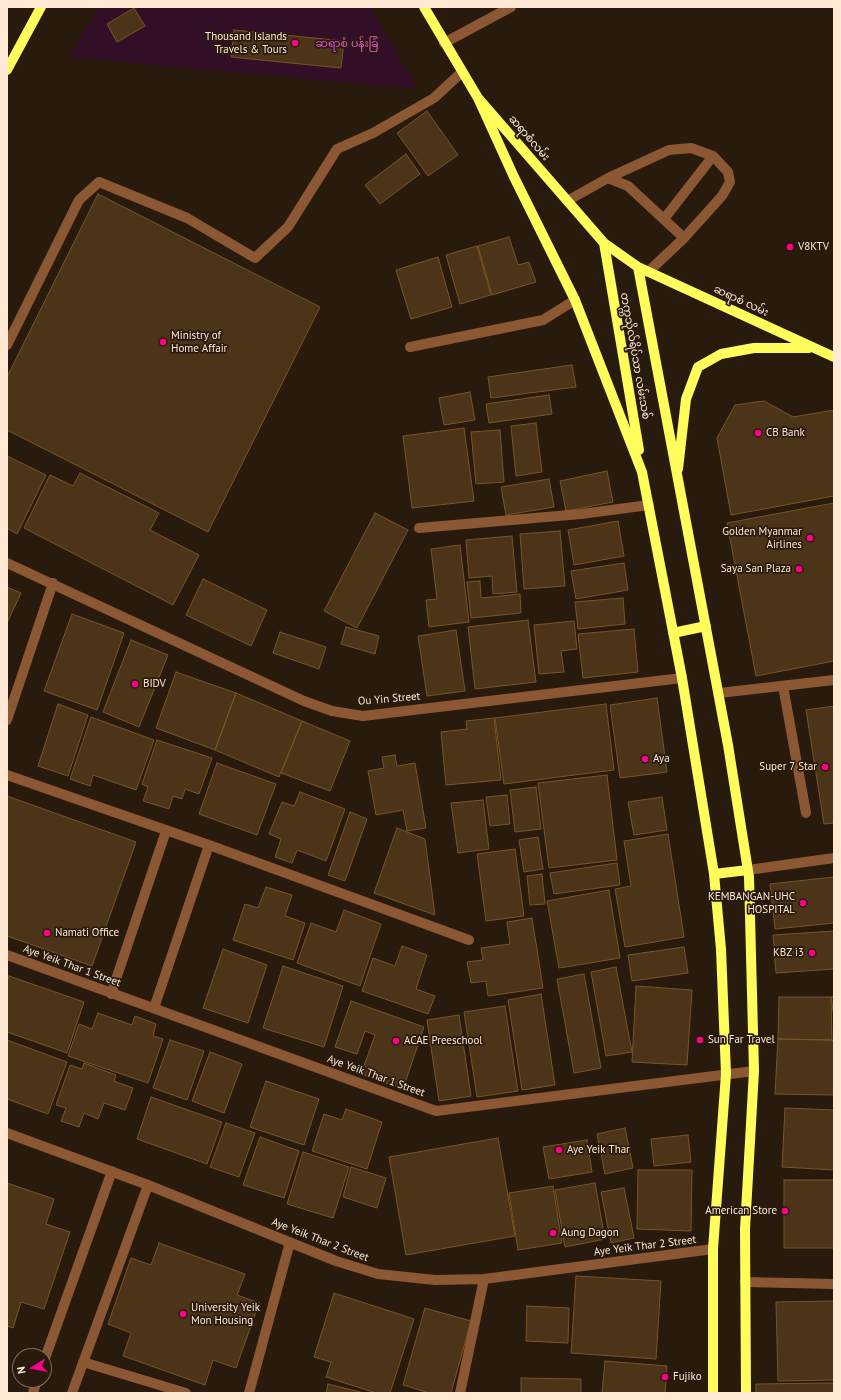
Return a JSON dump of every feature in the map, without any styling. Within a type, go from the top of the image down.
[{"type":"main road","points":[[7,70],[41,7]]},
{"type":"main road","name":"ဆရာစံလမ်း","points":[[424,7],[478,98],[604,244],[638,267]]},
{"type":"main road","points":[[478,98],[514,177],[575,300],[642,472],[682,678],[714,874],[721,949],[726,1074],[713,1249],[713,1393]]},
{"type":"main road","name":"တက္ကသိုလ်ရိပ်သာ လမ်းသစ်","points":[[604,244],[642,472]]},
{"type":"main road","points":[[638,267],[677,481],[719,693],[748,870],[754,1071],[745,1229],[746,1393]]},
{"type":"main road","name":"ဆရာစံ လမ်း","points":[[638,267],[834,357]]},
{"type":"main road","points":[[677,481],[686,399],[698,367],[721,354],[754,348],[814,348]]},
{"type":"main road","points":[[673,633],[706,626]]},
{"type":"main road","points":[[714,874],[748,870]]},
{"type":"street","points":[[444,43],[511,7]]},
{"type":"street","points":[[7,345],[79,200],[99,182],[187,218],[255,258],[288,227],[337,149],[373,133],[434,98],[462,72]]},
{"type":"street","points":[[567,201],[608,178],[669,150],[690,148],[713,156],[728,172],[730,182],[722,196],[684,238],[648,272]]},
{"type":"street","points":[[664,219],[713,156]]},
{"type":"street","points":[[608,178],[628,186],[684,238]]},
{"type":"street","points":[[410,347],[543,320],[575,300]]},
{"type":"street","points":[[419,528],[581,514],[649,505]]},
{"type":"street","name":"Ou Yin Street","points":[[7,563],[53,583],[304,702],[332,712],[363,716],[682,678]]},
{"type":"street","points":[[7,720],[53,583]]},
{"type":"street","points":[[719,693],[834,680]]},
{"type":"street","points":[[783,686],[806,813]]},
{"type":"street","points":[[7,775],[166,832],[209,845],[469,940]]},
{"type":"street","points":[[111,994],[166,832]]},
{"type":"street","points":[[154,1008],[209,845]]},
{"type":"street","points":[[748,870],[834,858]]},
{"type":"street","name":"Aye Yeik Thar 1 Street","points":[[7,955],[436,1111],[754,1071]]},
{"type":"street","name":"Aye Yeik Thar 2 Street","points":[[7,1133],[148,1185],[336,1261],[378,1274],[435,1280],[484,1279],[713,1249]]},
{"type":"street","points":[[49,1348],[112,1171]]},
{"type":"street","points":[[72,1393],[148,1185]]},
{"type":"street","points":[[249,1393],[290,1242]]},
{"type":"street","points":[[460,1393],[484,1279]]},
{"type":"street","points":[[745,1282],[834,1284]]},
{"type":"street","points":[[83,1362],[186,1393]]},
{"type":"green space","name":"ဆရာစံ ပန်းခြံ","points":[[99,7],[371,7],[417,89],[69,57]]},
{"type":"building","points":[[134,8],[145,26],[117,42],[107,24]]},
{"type":"building","points":[[234,30],[344,41],[341,68],[231,57]]},
{"type":"building","points":[[427,111],[458,155],[428,176],[397,133]]},
{"type":"building","points":[[406,154],[420,174],[380,204],[365,185]]},
{"type":"building","name":"Ministry of Home Affair","points":[[98,194],[320,307],[208,532],[7,430],[7,377]]},
{"type":"building","points":[[509,237],[518,265],[529,262],[536,282],[492,295],[478,246]]},
{"type":"building","points":[[477,246],[491,295],[460,304],[446,255]]},
{"type":"building","points":[[438,257],[452,307],[411,319],[396,270]]},
{"type":"building","points":[[572,365],[576,387],[491,398],[488,377]]},
{"type":"building","points":[[470,392],[475,420],[444,425],[439,398]]},
{"type":"building","points":[[549,395],[552,414],[489,423],[486,404]]},
{"type":"building","points":[[764,401],[793,417],[834,410],[834,496],[731,515],[717,438],[735,405]]},
{"type":"building","points":[[536,423],[542,472],[516,476],[511,426]]},
{"type":"building","points":[[464,428],[474,501],[412,508],[403,436]]},
{"type":"building","points":[[500,430],[504,482],[476,484],[471,432]]},
{"type":"building","points":[[7,456],[46,475],[17,534],[7,528]]},
{"type":"building","points":[[607,471],[613,502],[566,511],[560,481]]},
{"type":"building","points":[[80,473],[159,513],[150,530],[199,555],[173,605],[24,528],[50,475],[73,486]]},
{"type":"building","points":[[549,479],[554,507],[506,515],[501,487]]},
{"type":"building","points":[[834,503],[834,661],[756,676],[727,523]]},
{"type":"building","points":[[375,513],[408,530],[357,628],[324,611]]},
{"type":"building","points":[[618,521],[624,556],[574,565],[568,530]]},
{"type":"building","points":[[560,531],[565,586],[524,589],[520,534]]},
{"type":"building","points":[[512,536],[517,592],[493,594],[492,576],[469,578],[466,540]]},
{"type":"building","points":[[460,545],[469,622],[429,627],[426,600],[437,599],[431,549]]},
{"type":"building","points":[[624,563],[628,590],[576,599],[571,571]]},
{"type":"building","points":[[203,579],[267,610],[251,646],[186,615]]},
{"type":"building","points":[[480,581],[481,598],[520,594],[521,613],[471,618],[467,582]]},
{"type":"building","points":[[7,587],[21,593],[7,623]]},
{"type":"building","points":[[623,598],[625,624],[578,629],[575,602]]},
{"type":"building","points":[[72,614],[124,633],[97,710],[44,691]]},
{"type":"building","points":[[528,620],[536,682],[475,689],[468,627]]},
{"type":"building","points":[[574,621],[577,649],[561,651],[564,672],[539,674],[534,625]]},
{"type":"building","points":[[346,627],[379,636],[375,654],[341,644]]},
{"type":"building","points":[[634,629],[638,672],[583,678],[578,634]]},
{"type":"building","points":[[456,630],[465,691],[427,696],[418,636]]},
{"type":"building","points":[[280,632],[326,647],[319,669],[273,653]]},
{"type":"building","name":"BIDV","points":[[131,640],[168,655],[139,727],[103,712]]},
{"type":"building","points":[[176,672],[236,693],[215,750],[156,728]]},
{"type":"building","points":[[236,693],[302,721],[279,777],[215,750]]},
{"type":"building","points":[[657,698],[667,772],[620,778],[610,705]]},
{"type":"building","points":[[58,704],[88,715],[68,776],[38,766]]},
{"type":"building","points":[[606,704],[614,770],[504,784],[495,718]]},
{"type":"building","name":"Super 7 Star","points":[[834,706],[834,823],[824,824],[806,710]]},
{"type":"building","points":[[91,717],[154,740],[136,790],[93,775],[90,786],[70,779]]},
{"type":"building","points":[[494,718],[501,780],[446,785],[441,732],[467,729],[466,721]]},
{"type":"building","points":[[302,721],[350,741],[330,791],[281,773]]},
{"type":"building","points":[[157,740],[212,758],[199,794],[185,789],[182,799],[173,796],[169,809],[143,801],[148,787],[142,784]]},
{"type":"building","points":[[395,755],[397,766],[415,763],[426,828],[407,831],[403,810],[376,815],[368,771],[384,768],[382,757]]},
{"type":"building","points":[[217,763],[276,784],[257,835],[199,814]]},
{"type":"building","points":[[607,775],[617,860],[549,868],[538,783]]},
{"type":"building","points":[[536,787],[541,829],[515,832],[510,790]]},
{"type":"building","points":[[300,792],[345,809],[326,861],[297,850],[292,863],[275,857],[281,839],[269,834],[282,802],[294,806]]},
{"type":"building","points":[[507,795],[510,824],[490,826],[486,797]]},
{"type":"building","points":[[7,796],[136,842],[92,966],[7,936]]},
{"type":"building","points":[[662,797],[667,830],[634,835],[628,802]]},
{"type":"building","points":[[483,800],[489,849],[458,853],[451,803]]},
{"type":"building","points":[[350,812],[367,819],[345,881],[328,875]]},
{"type":"building","points":[[397,828],[425,839],[435,915],[374,893]]},
{"type":"building","points":[[668,834],[684,937],[625,947],[615,889],[631,886],[624,841]]},
{"type":"building","points":[[538,837],[543,869],[524,872],[519,840]]},
{"type":"building","points":[[515,849],[524,916],[486,921],[477,854]]},
{"type":"building","points":[[617,863],[620,885],[554,894],[550,873]]},
{"type":"building","points":[[542,874],[545,904],[530,905],[527,876]]},
{"type":"building","name":"KEMBANGAN-UHC HOSPITAL","points":[[834,877],[834,923],[775,929],[770,884]]},
{"type":"building","points":[[266,887],[292,895],[285,916],[305,923],[293,960],[233,940],[245,904],[258,908]]},
{"type":"building","points":[[609,890],[620,958],[559,968],[547,901]]},
{"type":"building","points":[[344,910],[381,924],[360,986],[297,963],[311,923],[336,932]]},
{"type":"building","points":[[532,918],[543,988],[488,996],[486,981],[471,983],[467,962],[483,960],[481,948],[510,944],[507,922]]},
{"type":"building","points":[[834,931],[834,969],[776,973],[773,935]]},
{"type":"building","points":[[402,946],[427,955],[416,989],[435,996],[428,1014],[362,991],[373,958],[395,966]]},
{"type":"building","points":[[684,947],[688,973],[632,981],[628,955]]},
{"type":"building","points":[[223,949],[267,965],[248,1023],[203,1008]]},
{"type":"building","points":[[283,966],[343,986],[324,1047],[263,1028]]},
{"type":"building","points":[[616,967],[632,1052],[606,1056],[591,972]]},
{"type":"building","points":[[584,974],[601,1068],[574,1073],[557,979]]},
{"type":"building","points":[[9,976],[84,1002],[67,1053],[7,1032],[7,981]]},
{"type":"building","points":[[636,986],[692,990],[687,1065],[632,1062]]},
{"type":"building","points":[[541,994],[555,1085],[522,1090],[508,1000]]},
{"type":"building","points":[[834,996],[834,1017],[831,997]]},
{"type":"building","points":[[779,997],[831,997],[832,1040],[778,1039]]},
{"type":"building","name":"ACAE Preeschool","points":[[351,1001],[424,1027],[403,1089],[361,1074],[375,1035],[365,1031],[357,1054],[335,1047]]},
{"type":"building","points":[[505,1006],[518,1091],[477,1097],[464,1012]]},
{"type":"building","points":[[98,1013],[132,1025],[135,1016],[156,1024],[153,1036],[163,1039],[148,1083],[68,1056],[79,1024],[92,1029]]},
{"type":"building","points":[[459,1015],[471,1096],[439,1101],[427,1020]]},
{"type":"building","points":[[778,1039],[832,1040],[834,1042],[834,1095],[775,1094]]},
{"type":"building","points":[[7,1040],[67,1062],[48,1114],[7,1099]]},
{"type":"building","points":[[170,1040],[204,1051],[187,1100],[153,1088]]},
{"type":"building","points":[[210,1052],[242,1064],[224,1113],[192,1101]]},
{"type":"building","points":[[84,1063],[116,1075],[114,1081],[133,1088],[125,1110],[104,1103],[98,1119],[84,1113],[79,1127],[61,1121],[66,1108],[56,1105],[70,1065],[82,1069]]},
{"type":"building","points":[[266,1081],[319,1099],[304,1145],[250,1127]]},
{"type":"building","points":[[151,1097],[222,1122],[207,1164],[137,1139]]},
{"type":"building","points":[[785,1108],[834,1110],[834,1170],[782,1167]]},
{"type":"building","points":[[346,1109],[382,1122],[367,1169],[312,1151],[324,1114],[342,1120]]},
{"type":"building","points":[[226,1123],[255,1133],[239,1177],[210,1167]]},
{"type":"building","points":[[625,1128],[633,1168],[605,1174],[597,1134]]},
{"type":"building","points":[[688,1135],[691,1162],[654,1166],[651,1139]]},
{"type":"building","points":[[260,1137],[299,1151],[284,1198],[243,1185]]},
{"type":"building","points":[[498,1138],[515,1236],[406,1255],[389,1157]]},
{"type":"building","points":[[587,1140],[592,1172],[549,1179],[543,1147]]},
{"type":"building","points":[[303,1152],[349,1167],[333,1218],[287,1204]]},
{"type":"building","points":[[351,1167],[386,1178],[377,1208],[343,1197]]},
{"type":"building","points":[[638,1170],[692,1170],[691,1231],[637,1229]]},
{"type":"building","points":[[784,1180],[834,1180],[834,1248],[784,1248]]},
{"type":"building","points":[[7,1183],[54,1199],[46,1224],[70,1232],[44,1309],[21,1302],[13,1328],[7,1326]]},
{"type":"building","points":[[595,1183],[605,1239],[565,1247],[555,1190]]},
{"type":"building","points":[[553,1186],[562,1243],[518,1250],[509,1193]]},
{"type":"building","points":[[624,1188],[634,1238],[611,1243],[601,1192]]},
{"type":"building","name":"University Yeik Mon Housing","points":[[159,1243],[245,1274],[237,1295],[259,1303],[236,1368],[213,1360],[205,1385],[123,1356],[131,1333],[108,1324],[131,1258],[151,1265]]},
{"type":"building","points":[[576,1276],[661,1281],[656,1359],[571,1353]]},
{"type":"building","points":[[334,1293],[414,1319],[390,1393],[376,1393],[326,1377],[331,1362],[314,1357]]},
{"type":"building","points":[[834,1301],[834,1380],[778,1381],[776,1302]]},
{"type":"building","points":[[527,1306],[569,1308],[568,1343],[526,1341]]},
{"type":"building","points":[[425,1308],[471,1321],[451,1393],[429,1393],[403,1385]]},
{"type":"building","points":[[605,1361],[667,1366],[665,1393],[602,1393]]},
{"type":"building","points":[[521,1378],[581,1379],[581,1393],[521,1393]]},
{"type":"building","points":[[834,1383],[834,1393],[756,1393],[756,1384]]},
{"type":"building","points":[[328,1384],[364,1393],[326,1393]]},
{"type":"place","name":"Thousand Islands Travels & Tours","points":[[295,43]]},
{"type":"place","name":"V8KTV","points":[[790,247]]},
{"type":"place","name":"Ministry of Home Affair","points":[[163,342]]},
{"type":"place","name":"CB Bank","points":[[758,433]]},
{"type":"place","name":"Golden Myanmar Airlines","points":[[810,538]]},
{"type":"place","name":"Saya San Plaza","points":[[799,569]]},
{"type":"place","name":"BIDV","points":[[135,684]]},
{"type":"place","name":"Aya","points":[[645,759]]},
{"type":"place","name":"Super 7 Star","points":[[825,767]]},
{"type":"place","name":"KEMBANGAN-UHC HOSPITAL","points":[[803,903]]},
{"type":"place","name":"Namati Office","points":[[47,933]]},
{"type":"place","name":"KBZ i3","points":[[812,953]]},
{"type":"place","name":"Sun Far Travel","points":[[700,1040]]},
{"type":"place","name":"ACAE Preeschool","points":[[396,1041]]},
{"type":"place","name":"Aye Yeik Thar","points":[[559,1150]]},
{"type":"place","name":"American Store","points":[[785,1211]]},
{"type":"place","name":"Aung Dagon","points":[[553,1233]]},
{"type":"place","name":"University Yeik Mon Housing","points":[[183,1314]]},
{"type":"place","name":"Fujiko","points":[[665,1377]]}]
